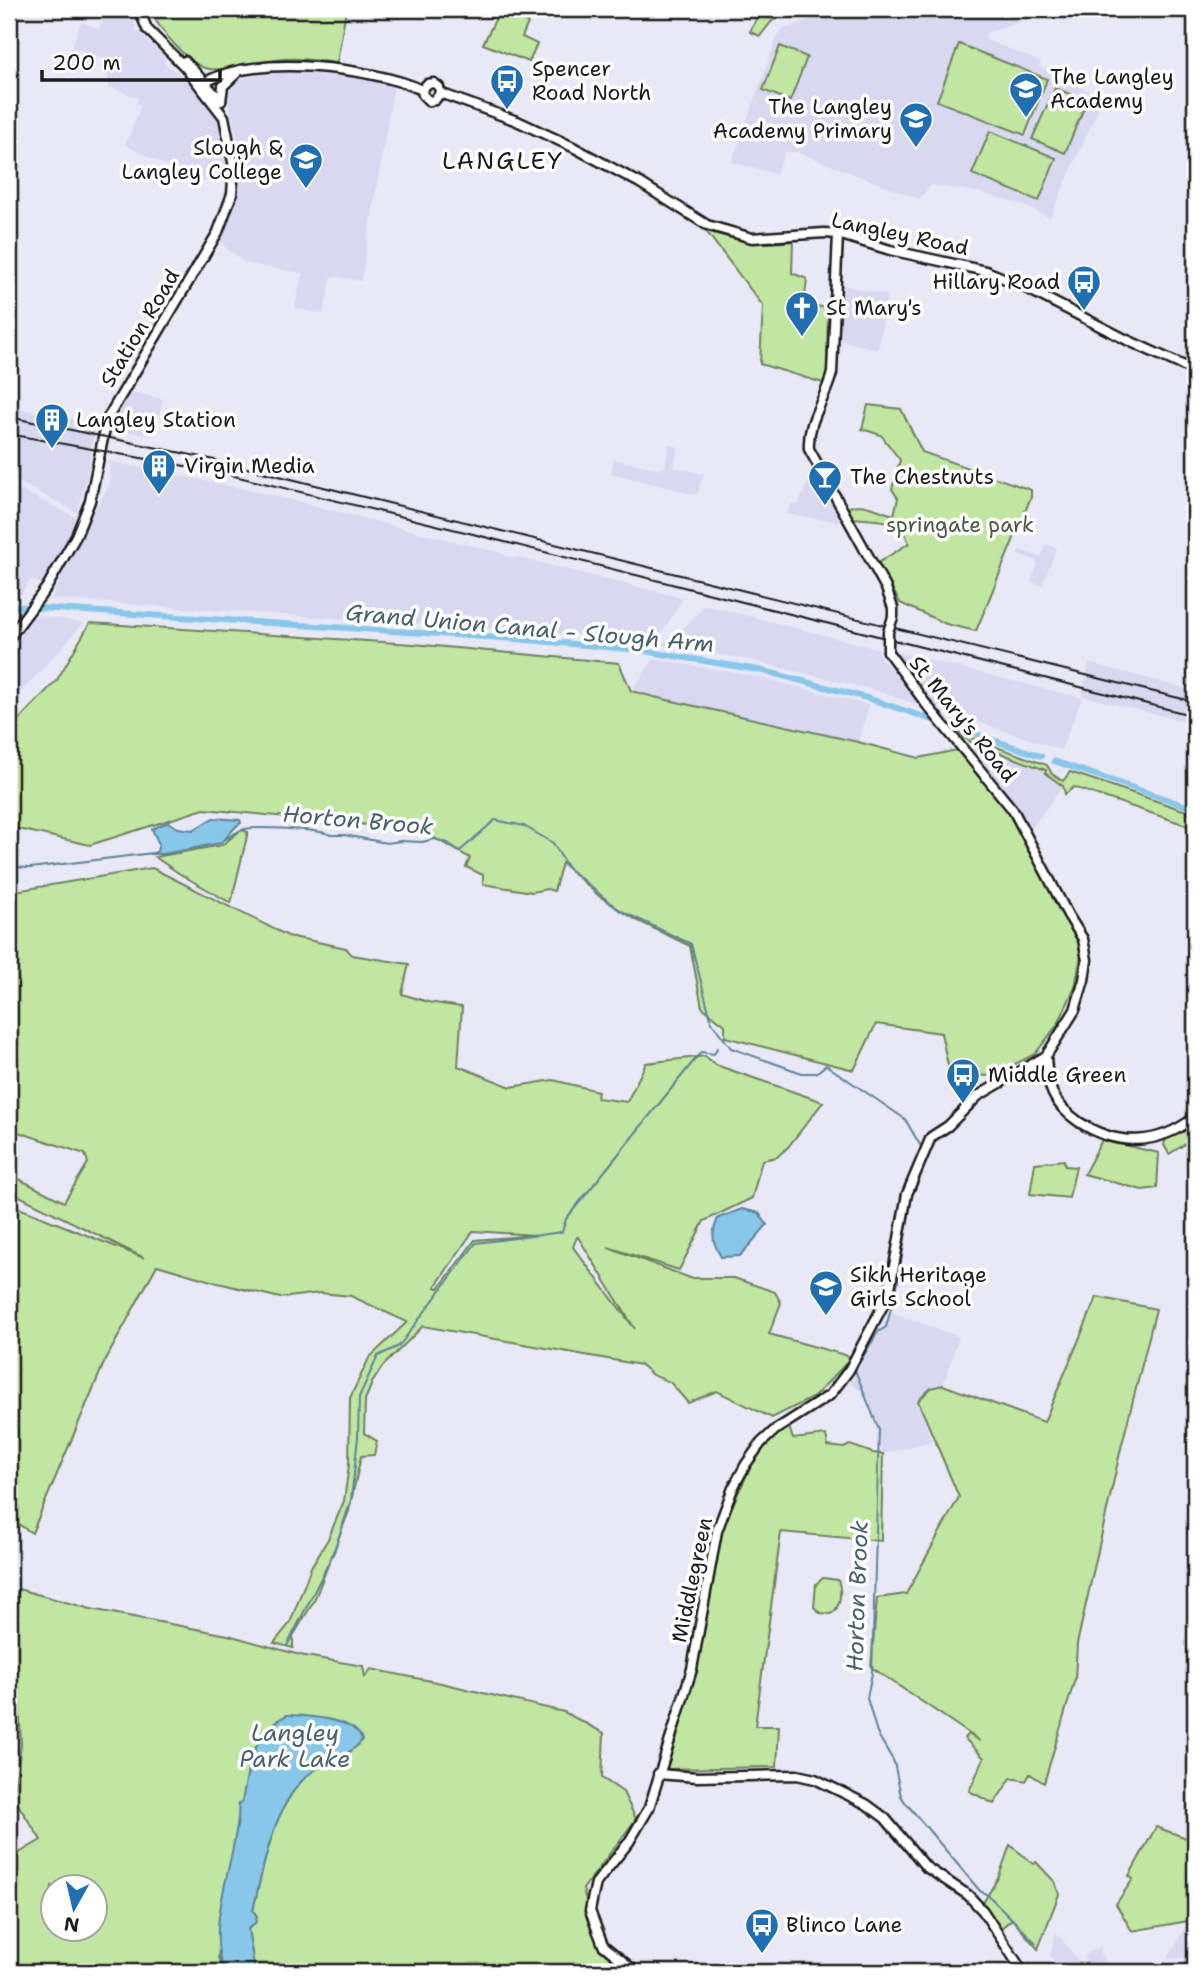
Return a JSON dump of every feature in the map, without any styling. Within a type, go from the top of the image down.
[{"type":"street","points":[[139,9],[147,29],[157,41],[182,58],[220,101]]},
{"type":"street","name":"Langley Road","points":[[240,70],[306,65],[383,76],[422,90],[422,95],[429,101],[435,100],[440,93],[517,121],[573,146],[640,183],[707,225],[752,238],[838,234],[890,250],[959,264],[1000,276],[1195,371]]},
{"type":"street","points":[[206,87],[240,70]]},
{"type":"street","points":[[224,117],[220,101],[223,86],[240,70]]},
{"type":"street","name":"Station Road","points":[[9,638],[45,591],[76,536],[90,501],[107,419],[224,220],[232,194],[234,167],[224,117],[206,87]]},
{"type":"street","name":"St Mary's Road","points":[[838,234],[832,373],[808,433],[809,449],[886,588],[893,608],[888,632],[888,652],[926,704],[1013,810],[1086,948],[1087,960],[1075,1010],[1046,1056]]},
{"type":"street","points":[[1046,1056],[1049,1083],[1054,1096],[1074,1119],[1102,1136],[1132,1139],[1159,1137],[1185,1125],[1195,1116]]},
{"type":"street","name":"Middlegreen","points":[[636,1972],[603,1945],[590,1911],[596,1883],[629,1842],[649,1808],[692,1669],[717,1531],[733,1488],[761,1443],[775,1430],[830,1395],[849,1370],[889,1294],[907,1194],[931,1137],[948,1126],[978,1096],[1046,1056]]},
{"type":"street","points":[[658,1774],[697,1777],[805,1776],[866,1804],[885,1818],[926,1867],[968,1895],[984,1911],[1023,1972]]},
{"type":"shaded area","points":[[107,9],[131,9],[136,30],[163,55],[165,64],[193,83],[214,108],[226,154],[225,182],[194,180],[125,145],[141,106],[136,103],[138,98],[113,88],[109,89],[107,60],[72,47],[81,22],[99,29]]},
{"type":"shaded area","name":"The Langley Academy","points":[[817,9],[1026,9],[1020,22],[986,33],[984,39],[1041,62],[1039,67],[1103,98],[1050,218],[1023,205],[978,192],[931,185],[919,199],[797,152],[785,152],[776,174],[732,162],[776,40],[782,30],[812,19]]},
{"type":"shaded area","name":"Slough & Langley College","points":[[288,70],[351,76],[394,84],[361,281],[332,276],[323,314],[295,308],[302,273],[245,263],[229,251],[221,240],[217,240],[230,212],[235,193],[237,136],[227,98],[231,83],[236,79]]},
{"type":"shaded area","points":[[842,285],[887,295],[878,350],[836,339]]},
{"type":"shaded area","points":[[127,391],[163,399],[153,436],[122,431],[121,436],[111,434],[118,404]]},
{"type":"shaded area","points":[[9,407],[73,419],[94,426],[88,472],[77,512],[9,477]]},
{"type":"shaded area","points":[[669,444],[678,447],[674,467],[704,474],[697,495],[611,473],[614,459],[665,468]]},
{"type":"shaded area","points":[[108,461],[259,492],[501,553],[514,559],[516,557],[683,598],[658,640],[51,599],[90,518],[111,482]]},
{"type":"shaded area","points":[[816,473],[835,507],[840,522],[786,514],[792,503],[798,505],[811,475]]},
{"type":"shaded area","points":[[9,485],[78,518],[45,584],[31,580],[22,593],[9,592]]},
{"type":"shaded area","points":[[1046,544],[1057,548],[1042,586],[1031,581],[1038,564],[1036,561],[1018,554],[1019,550],[1041,557]]},
{"type":"shaded area","points":[[705,605],[879,649],[880,657],[924,707],[874,690],[745,659],[662,645],[678,629],[682,630]]},
{"type":"shaded area","points":[[36,615],[84,623],[9,705],[9,649]]},
{"type":"shaded area","points":[[890,651],[1082,698],[1061,750],[943,710],[927,702]]},
{"type":"shaded area","points":[[654,659],[754,676],[869,705],[858,742],[631,691]]},
{"type":"shaded area","points":[[1089,663],[1195,691],[1195,724],[1082,696]]},
{"type":"shaded area","points":[[973,743],[1047,770],[1045,773],[1063,786],[1028,833],[1019,818],[1020,812],[980,765],[971,745]]},
{"type":"shaded area","points":[[891,1312],[959,1337],[943,1385],[931,1388],[918,1401],[931,1441],[883,1454],[878,1431],[862,1392],[850,1383]]},
{"type":"shaded area","points":[[1195,1910],[1195,1957],[1167,1959]]},
{"type":"shaded area","points":[[1056,1932],[1084,1968],[1088,1965],[1083,1957],[1102,1946],[1100,1952],[1109,1972],[1052,1972],[1054,1961],[1050,1956]]},
{"type":"green space","points":[[150,9],[346,9],[337,63],[284,59],[209,69],[183,53],[166,35]]},
{"type":"green space","points":[[761,9],[794,9],[772,21],[760,36],[750,32]]},
{"type":"green space","points":[[500,10],[528,23],[522,37],[537,44],[529,62],[483,44]]},
{"type":"green space","points":[[959,44],[1047,79],[1025,135],[937,101]]},
{"type":"green space","points":[[780,46],[807,57],[790,101],[763,90]]},
{"type":"green space","points":[[1055,88],[1087,101],[1065,153],[1032,139]]},
{"type":"green space","points":[[990,131],[1056,158],[1039,201],[972,174]]},
{"type":"green space","points":[[706,231],[749,241],[793,241],[792,273],[807,279],[804,304],[828,308],[827,370],[823,383],[760,364],[763,306]]},
{"type":"green space","name":"springate park","points":[[868,405],[901,409],[922,452],[1031,490],[1031,497],[976,631],[946,624],[900,603],[878,563],[909,543],[905,535],[893,524],[851,518],[846,509],[863,505],[894,515],[898,498],[892,489],[900,460],[881,435],[862,429]]},
{"type":"green space","points":[[90,623],[413,644],[619,663],[631,691],[654,697],[919,758],[957,750],[1003,803],[1082,950],[1075,987],[1058,1024],[1035,1054],[991,1076],[947,1074],[949,1070],[941,1033],[876,1024],[854,1070],[725,1037],[725,1025],[702,1007],[690,946],[636,920],[599,896],[562,863],[554,891],[547,889],[532,892],[483,884],[483,875],[466,867],[470,858],[420,830],[204,809],[90,845],[9,827],[9,730],[57,680]]},
{"type":"green space","points":[[955,732],[1047,765],[1052,774],[1063,781],[1070,772],[1195,814],[1195,828],[1074,787],[1065,794],[1063,786],[1045,773],[1046,770],[973,743]]},
{"type":"green space","points":[[241,830],[248,832],[231,903],[155,857],[222,845]]},
{"type":"green space","points":[[152,868],[288,936],[346,948],[352,955],[409,964],[402,994],[428,1002],[462,1007],[458,1066],[511,1087],[553,1080],[598,1091],[597,1098],[627,1102],[646,1063],[705,1056],[716,1065],[823,1102],[788,1147],[777,1157],[762,1160],[752,1198],[704,1221],[679,1270],[608,1247],[690,1278],[734,1278],[775,1292],[781,1303],[769,1334],[852,1357],[814,1397],[772,1418],[717,1391],[688,1403],[670,1382],[652,1375],[641,1365],[423,1326],[383,1366],[365,1400],[364,1433],[377,1441],[374,1455],[361,1456],[349,1511],[314,1601],[293,1636],[293,1648],[274,1643],[290,1623],[311,1567],[328,1539],[344,1501],[349,1465],[350,1398],[369,1358],[407,1322],[351,1296],[320,1293],[280,1298],[157,1265],[104,1363],[32,1533],[9,1518],[9,1204],[144,1258],[9,1191],[9,1174],[64,1202],[88,1163],[85,1154],[9,1129],[9,892]],"holes":[[[473,1231],[535,1235],[475,1240],[439,1288],[435,1287]],[[578,1237],[635,1329],[573,1247]]]},
{"type":"green space","points":[[1195,1120],[1195,1138],[1169,1154],[1164,1145],[1166,1137]]},
{"type":"green space","points":[[1102,1140],[1159,1153],[1157,1188],[1142,1190],[1084,1174]]},
{"type":"green space","points":[[1064,1160],[1065,1166],[1076,1167],[1069,1198],[1030,1194],[1035,1163]]},
{"type":"green space","points":[[1097,1297],[1156,1309],[1121,1448],[1077,1644],[1075,1679],[1044,1783],[1030,1774],[1026,1781],[1011,1778],[994,1804],[969,1791],[984,1758],[964,1738],[968,1734],[980,1741],[871,1667],[877,1598],[906,1594],[959,1497],[918,1401],[931,1388],[943,1385],[1044,1422]]},
{"type":"green space","points":[[788,1424],[793,1439],[826,1435],[828,1446],[844,1448],[850,1445],[883,1454],[881,1541],[781,1532],[755,1726],[779,1726],[777,1767],[666,1769],[696,1675],[723,1525],[752,1464]]},
{"type":"green space","points":[[823,1578],[838,1580],[839,1584],[839,1603],[831,1614],[820,1613],[814,1607],[816,1584]]},
{"type":"green space","points":[[18,1589],[91,1609],[228,1635],[300,1655],[363,1666],[365,1677],[371,1669],[564,1712],[604,1733],[602,1778],[623,1792],[636,1819],[583,1889],[599,1949],[630,1972],[255,1972],[248,1929],[255,1923],[257,1916],[253,1911],[266,1856],[279,1818],[298,1785],[310,1773],[357,1746],[250,1758],[218,1957],[224,1972],[9,1972],[9,1859],[41,1840],[13,1797],[21,1746],[19,1700],[9,1695],[9,1609],[13,1611]]},
{"type":"green space","points":[[1156,1827],[1195,1841],[1195,1909],[1188,1921],[1132,1931],[1116,1904],[1133,1879],[1129,1876]]},
{"type":"green space","points":[[1010,1845],[1034,1864],[1036,1862],[1054,1881],[1059,1894],[1038,1949],[1012,1919],[1000,1929],[983,1903],[999,1876]]},
{"type":"water","points":[[213,818],[240,820],[241,823],[220,843],[152,854],[157,851],[159,844],[152,829],[168,822],[178,828],[193,830]]},
{"type":"water","points":[[742,1209],[759,1213],[767,1225],[740,1256],[721,1257],[714,1238],[718,1218]]},
{"type":"water","name":"Langley Park Lake","points":[[287,1715],[341,1723],[351,1727],[362,1740],[345,1754],[312,1772],[288,1799],[266,1855],[253,1911],[257,1916],[255,1923],[248,1929],[255,1972],[224,1972],[218,1941],[218,1924],[238,1823],[238,1804],[242,1802],[250,1764],[259,1741],[266,1731]]},
{"type":"waterway","name":"Grand Union Canal - Slough Arm","points":[[9,606],[516,639],[639,650],[764,671],[867,698],[1041,756]]},
{"type":"waterway","name":"Grand Union Canal - Slough Arm","points":[[1054,761],[1195,809]]},
{"type":"waterway","name":"Horton Brook","points":[[226,839],[245,829],[289,829],[387,843],[434,839],[448,843],[460,851],[495,820],[524,826],[553,843],[567,867],[619,910],[691,944],[712,1023],[731,1048],[802,1073],[816,1073],[826,1065],[905,1119],[920,1145]]},
{"type":"waterway","name":"Horton Brook","points":[[9,867],[30,868],[153,853]]},
{"type":"waterway","points":[[287,1646],[334,1552],[351,1500],[358,1437],[359,1397],[378,1356],[399,1346],[476,1243],[562,1232],[566,1219],[701,1052],[714,1054],[717,1048]]},
{"type":"waterway","name":"Horton Brook","points":[[910,1208],[897,1286],[886,1327],[878,1332],[855,1370],[879,1430],[872,1673],[867,1698],[877,1733],[894,1762],[901,1796],[905,1802],[980,1891],[988,1895],[1036,1943]]},
{"type":"railway","points":[[9,417],[206,458],[1195,702]]},
{"type":"railway","points":[[9,434],[218,472],[1195,716]]},
{"type":"place","name":"Spencer Road North","points":[[507,111]]},
{"type":"place","name":"The Langley Academy","points":[[1026,119]]},
{"type":"place","name":"The Langley Academy Primary","points":[[916,149]]},
{"type":"place","name":"Slough & Langley College","points":[[306,190]]},
{"type":"place","name":"Hillary Road","points":[[1084,312]]},
{"type":"place","name":"St Mary's","points":[[802,338]]},
{"type":"place","name":"Langley Station","points":[[52,450]]},
{"type":"place","name":"Virgin Media","points":[[159,496]]},
{"type":"place","name":"The Chestnuts","points":[[825,507]]},
{"type":"place","name":"Middle Green","points":[[963,1105]]},
{"type":"place","name":"Sikh Heritage Girls School","points":[[826,1317]]},
{"type":"place","name":"Blinco Lane","points":[[762,1955]]},
{"type":"district","name":"LANGLEY","points":[[503,161]]}]
